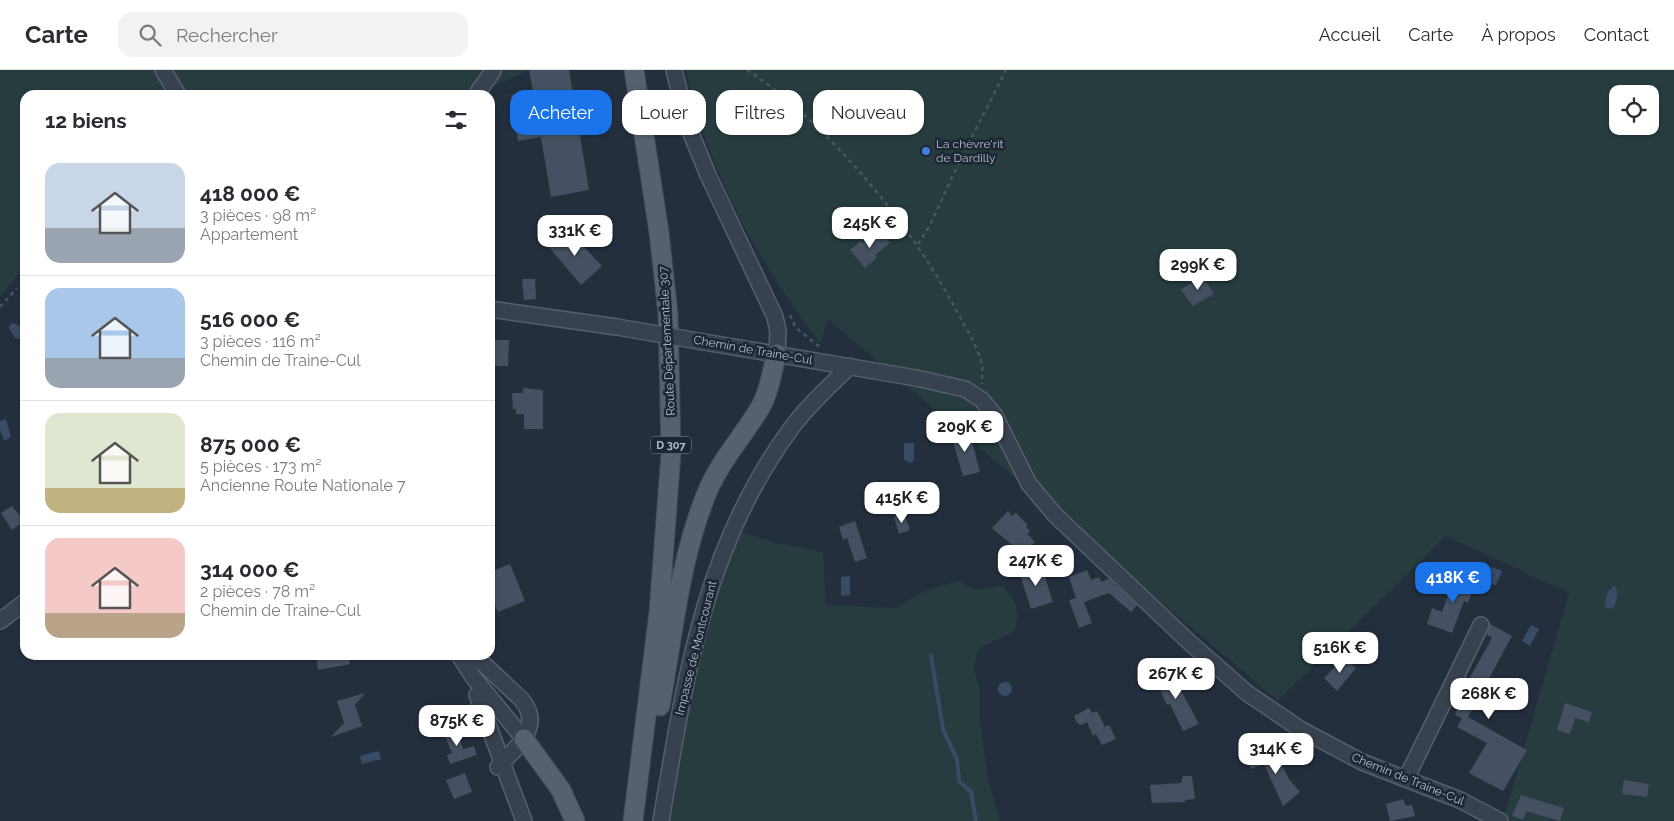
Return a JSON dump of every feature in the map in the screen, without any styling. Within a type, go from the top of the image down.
[{"type":"main road","name":"Route Départementale 307","points":[[633,821],[659,612],[672,453],[666,298],[659,232],[634,70]]},
{"type":"main road","points":[[640,821],[673,624],[695,527],[716,471],[760,408],[769,390],[777,354]]},
{"type":"main road","points":[[524,739],[561,790],[575,821]]},
{"type":"street","points":[[163,70],[175,90]]},
{"type":"street","points":[[674,70],[688,126],[708,175],[775,317],[778,331],[777,354]]},
{"type":"street","points":[[479,90],[492,71]]},
{"type":"street","name":"Chemin de Traine-Cul","points":[[495,310],[617,327],[850,366],[947,384],[965,390],[982,400],[995,416],[1022,471],[1041,500],[1188,641],[1247,693],[1300,730],[1362,762],[1460,800],[1500,821]]},
{"type":"street","name":"Impasse de Montcourant","points":[[661,821],[683,693],[706,598],[718,563],[745,503],[790,429],[850,366]]},
{"type":"street","points":[[0,621],[20,606]]},
{"type":"street","points":[[1406,779],[1481,625]]},
{"type":"street","points":[[462,660],[473,677],[524,739]]},
{"type":"street","points":[[479,660],[528,707],[530,726],[524,739],[500,765]]},
{"type":"street","points":[[477,695],[500,765],[524,821]]},
{"type":"path","points":[[748,70],[776,89],[828,138],[918,244],[945,288],[982,364],[982,400]]},
{"type":"path","points":[[918,244],[1006,70]]},
{"type":"path","points":[[0,307],[17,288]]},
{"type":"path","points":[[789,314],[796,328],[824,350]]},
{"type":"green space","points":[[0,70],[530,70],[484,90],[20,90],[20,273],[0,297]]},
{"type":"green space","points":[[686,70],[1674,70],[1674,821],[1503,821],[1569,593],[1446,536],[1278,701],[828,319],[820,343],[776,281],[756,248],[738,214],[704,135],[706,135],[706,90],[691,90]]},
{"type":"green space","points":[[733,530],[778,543],[823,552],[826,605],[895,608],[925,591],[958,581],[976,590],[1002,586],[1007,591],[1016,607],[1017,619],[1014,632],[978,649],[974,669],[980,692],[979,714],[988,779],[1000,821],[661,821],[670,767]]},
{"type":"water","points":[[11,323],[20,327],[20,339],[15,338],[9,328]]},
{"type":"water","points":[[6,419],[11,437],[4,441],[0,430],[0,421]]},
{"type":"water","points":[[904,443],[914,443],[914,460],[910,463],[904,460]]},
{"type":"water","points":[[1491,567],[1502,571],[1496,585],[1489,583],[1492,574],[1489,573]]},
{"type":"water","points":[[850,576],[850,595],[841,596],[841,577]]},
{"type":"water","points":[[1613,586],[1616,589],[1617,599],[1614,607],[1608,609],[1604,606],[1608,592]]},
{"type":"water","points":[[1531,625],[1539,629],[1530,646],[1522,641]]},
{"type":"water","points":[[1002,682],[1008,682],[1012,689],[1008,696],[1002,696],[998,692],[998,686]]},
{"type":"water","points":[[379,751],[381,759],[362,764],[360,756]]},
{"type":"building","points":[[529,70],[569,70],[572,90],[533,90]]},
{"type":"building","points":[[517,135],[580,135],[589,190],[551,197],[541,137],[518,141]]},
{"type":"building","points":[[566,228],[602,266],[581,285],[548,246]]},
{"type":"building","points":[[878,230],[890,243],[875,255],[877,258],[865,268],[850,250],[861,241],[863,243]]},
{"type":"building","points":[[1202,276],[1214,294],[1193,306],[1181,290]]},
{"type":"building","points":[[522,279],[535,279],[536,299],[524,300]]},
{"type":"building","points":[[495,340],[509,340],[508,366],[495,366]]},
{"type":"building","points":[[523,388],[543,390],[543,429],[524,429],[524,414],[516,414],[516,409],[513,409],[512,393],[523,393]]},
{"type":"building","points":[[962,428],[965,444],[972,442],[980,472],[963,476],[950,431]]},
{"type":"building","points":[[12,506],[20,516],[20,524],[12,530],[1,513]]},
{"type":"building","points":[[1008,511],[1012,516],[1016,513],[1028,525],[1026,527],[1030,531],[1027,534],[1035,542],[1023,554],[992,528]]},
{"type":"building","points":[[904,513],[910,530],[899,534],[894,517]]},
{"type":"building","points":[[855,521],[867,558],[855,562],[847,538],[843,540],[839,527]]},
{"type":"building","points":[[510,564],[525,601],[498,612],[495,605],[495,570]]},
{"type":"building","points":[[1041,565],[1053,602],[1031,609],[1019,572]]},
{"type":"building","points":[[1087,570],[1091,580],[1100,577],[1101,582],[1109,579],[1137,605],[1131,612],[1109,593],[1084,602],[1092,623],[1079,628],[1069,600],[1076,598],[1069,577]]},
{"type":"building","points":[[1456,573],[1476,581],[1468,603],[1464,601],[1452,633],[1427,624],[1432,608],[1442,612]]},
{"type":"building","points":[[1490,624],[1512,636],[1468,717],[1527,750],[1503,791],[1469,773],[1487,743],[1457,727],[1462,718],[1455,715],[1457,710],[1453,708],[1492,638],[1487,635]]},
{"type":"building","points":[[1344,658],[1356,668],[1337,691],[1324,678]]},
{"type":"building","points":[[317,660],[350,660],[350,664],[318,670]]},
{"type":"building","points":[[1170,670],[1199,724],[1183,731],[1170,704],[1167,705],[1154,677]]},
{"type":"building","points":[[365,693],[355,705],[362,726],[331,737],[344,723],[337,701]]},
{"type":"building","points":[[1565,703],[1592,712],[1589,722],[1575,718],[1570,734],[1557,730]]},
{"type":"building","points":[[1089,708],[1092,713],[1097,711],[1105,727],[1109,725],[1116,739],[1102,745],[1096,734],[1093,736],[1087,722],[1081,725],[1077,723],[1074,716]]},
{"type":"building","points":[[456,726],[463,749],[474,746],[477,755],[450,764],[447,755],[452,753],[443,731]]},
{"type":"building","points":[[1273,748],[1289,779],[1300,792],[1283,806],[1264,764],[1251,769],[1247,760]]},
{"type":"building","points":[[465,773],[472,792],[454,799],[446,780]]},
{"type":"building","points":[[1183,776],[1192,776],[1195,799],[1185,800],[1185,802],[1152,803],[1150,785],[1181,783]]},
{"type":"building","points":[[1624,780],[1649,784],[1647,797],[1622,794]]},
{"type":"building","points":[[1521,795],[1564,808],[1560,821],[1526,811],[1523,820],[1512,816]]},
{"type":"building","points":[[1403,799],[1406,806],[1412,805],[1415,816],[1390,821],[1386,804]]},
{"type":"waterway","points":[[931,656],[943,729],[957,760],[959,781],[971,792],[976,821]]},
{"type":"place","name":"La chèvre'rit de Dardilly","points":[[926,151]]}]
